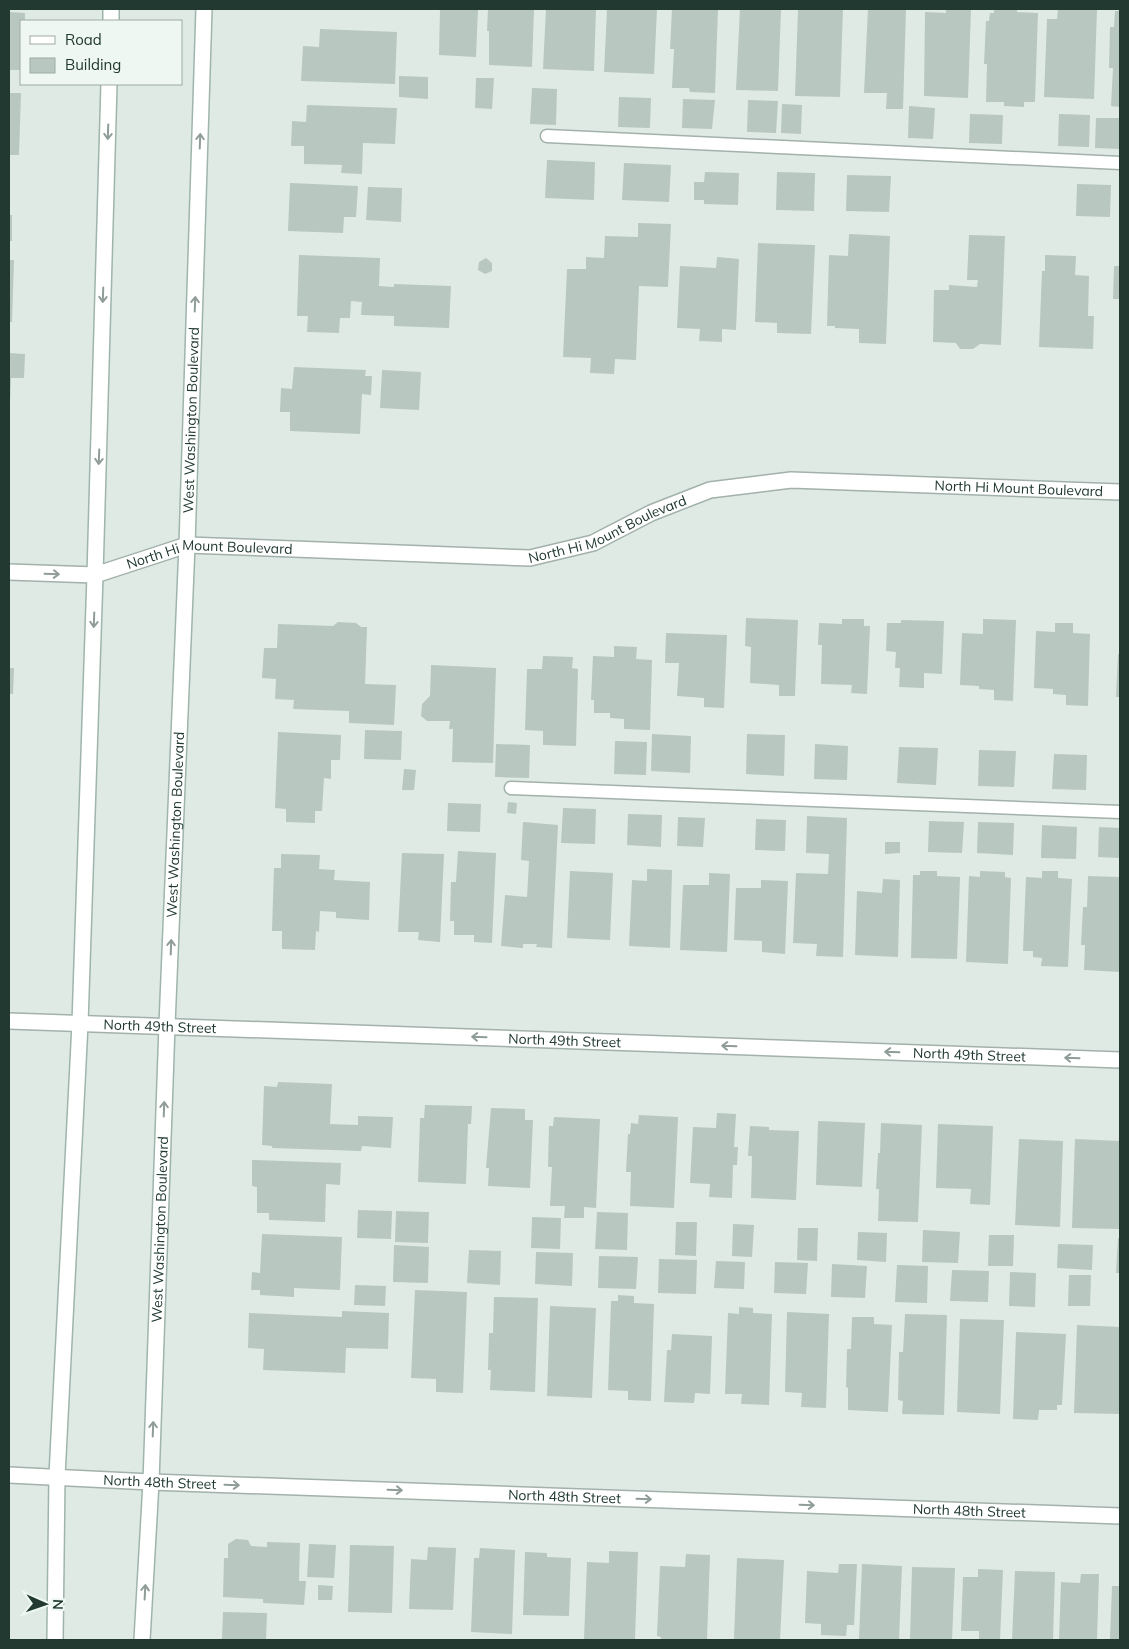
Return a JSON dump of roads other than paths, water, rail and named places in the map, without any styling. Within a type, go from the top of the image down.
[{"type":"street","name":"West Washington Boulevard","points":[[142,1640],[151,1482],[167,1026],[187,545],[204,9]]},
{"type":"street","points":[[55,1640],[57,1476],[80,1024],[109,85]]},
{"type":"street","name":"North Hi Mount Boulevard","points":[[95,575],[187,545],[530,558],[593,543],[651,513],[710,490],[791,480],[1120,492]]},
{"type":"street","points":[[9,572],[95,575]]},
{"type":"street","name":"North 49th Street","points":[[9,1021],[1120,1060]]},
{"type":"street","name":"North 48th Street","points":[[9,1474],[151,1482],[1120,1516]]},
{"type":"lane","points":[[547,136],[1120,163]]},
{"type":"lane","points":[[511,788],[1120,812]]}]
